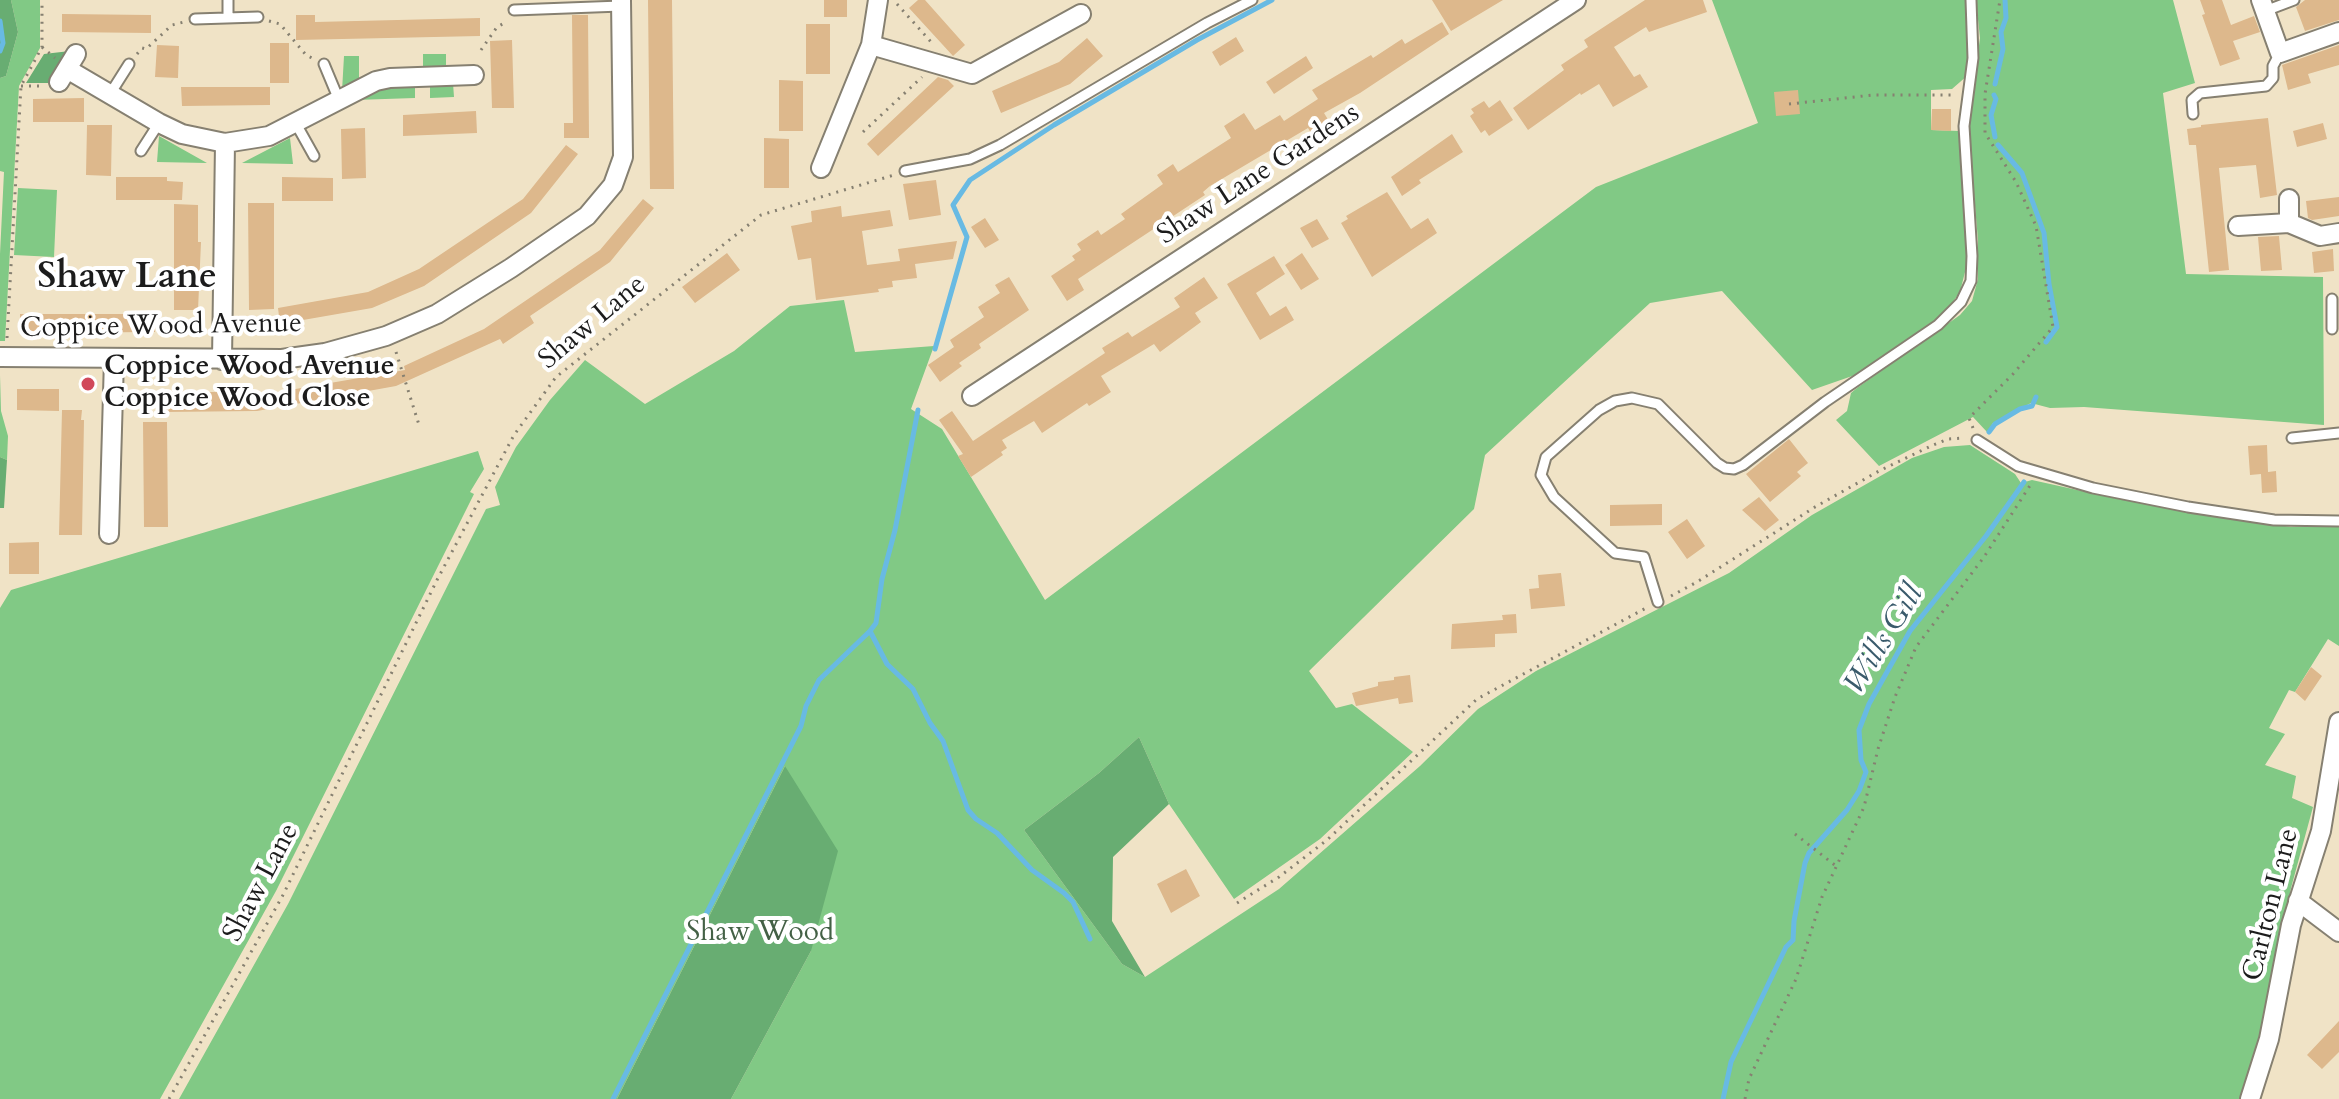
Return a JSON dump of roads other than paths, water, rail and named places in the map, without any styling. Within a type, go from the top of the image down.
[{"type":"street","points":[[821,168],[871,45],[878,0]]},
{"type":"street","name":"Shaw Lane Gardens","points":[[972,396],[1576,0]]},
{"type":"street","name":"Coppice Wood Avenue","points":[[2,357],[282,359],[325,353],[411,327],[470,295],[587,216],[613,185],[623,157],[621,3]]},
{"type":"street","points":[[2263,6],[2280,53],[2339,32]]},
{"type":"street","points":[[871,45],[972,74],[1081,14]]},
{"type":"street","points":[[67,69],[182,134],[225,143],[269,136],[376,81],[475,69]]},
{"type":"street","points":[[222,360],[225,143]]},
{"type":"street","points":[[2289,199],[2289,223]]},
{"type":"street","points":[[2238,226],[2289,223],[2320,236],[2339,233]]},
{"type":"street","points":[[109,534],[114,359]]},
{"type":"street","name":"Carlton Lane","points":[[2250,1099],[2269,1039],[2291,925],[2321,831],[2339,722]]},
{"type":"street","points":[[2298,901],[2339,932]]},
{"type":"lane","points":[[228,0],[228,18]]},
{"type":"lane","points":[[905,171],[970,159],[1000,145],[1207,23],[1252,0]]},
{"type":"lane","points":[[1658,602],[1644,557],[1615,553],[1554,497],[1541,475],[1546,457],[1599,410],[1615,401],[1632,398],[1658,404],[1717,463],[1734,469],[1938,325],[1961,302],[1971,281],[1972,256],[1964,135],[1973,58],[1971,0]]},
{"type":"lane","points":[[2263,6],[2294,0]]},
{"type":"lane","points":[[514,10],[621,3]]},
{"type":"lane","points":[[195,19],[258,17]]},
{"type":"lane","points":[[2193,114],[2192,100],[2200,93],[2266,86],[2273,78],[2273,66],[2280,53]]},
{"type":"lane","points":[[110,94],[129,64]]},
{"type":"lane","points":[[324,64],[339,100]]},
{"type":"lane","points":[[295,122],[314,156]]},
{"type":"lane","points":[[141,151],[159,123]]},
{"type":"lane","points":[[2332,299],[2336,312],[2332,329]]},
{"type":"lane","points":[[2292,438],[2339,433]]},
{"type":"lane","points":[[1977,440],[2018,466],[2036,473],[2188,507],[2274,520],[2339,521]]},
{"type":"waterway","points":[[935,349],[967,237],[953,205],[970,180],[1054,125],[1197,40],[1272,0]]},
{"type":"waterway","name":"Wills Gill","points":[[1995,84],[2003,49],[2001,32],[2006,18],[2005,0]]},
{"type":"waterway","points":[[0,21],[3,43],[0,51]]},
{"type":"waterway","name":"Wills Gill","points":[[1994,95],[1996,99],[1991,115],[1995,137]]},
{"type":"waterway","name":"Wills Gill","points":[[1998,145],[2022,173],[2044,233],[2057,327],[2046,342]]},
{"type":"waterway","name":"Wills Gill","points":[[1989,432],[1995,424],[2020,409],[2032,406],[2036,397]]},
{"type":"waterway","points":[[918,410],[895,530],[882,579],[876,623],[870,631],[887,664],[913,689],[943,741],[968,810],[997,833],[1032,870],[1073,902],[1090,939]]},
{"type":"waterway","name":"Wills Gill","points":[[1723,1099],[1731,1062],[1786,947],[1793,940],[1794,921],[1809,853],[1847,810],[1859,791],[1866,772],[1861,760],[1859,730],[1869,704],[1910,631],[1986,536],[2024,482]]},
{"type":"waterway","points":[[613,1099],[801,726],[806,706],[819,680],[870,631]]},
{"type":"place","name":"Coppice Wood Avenue Coppice Wood Close","points":[[88,384]]},
{"type":"district","name":"Shaw Lane","points":[[127,279]]},
{"type":"park label","name":"Shaw Wood","points":[[760,934]]}]
